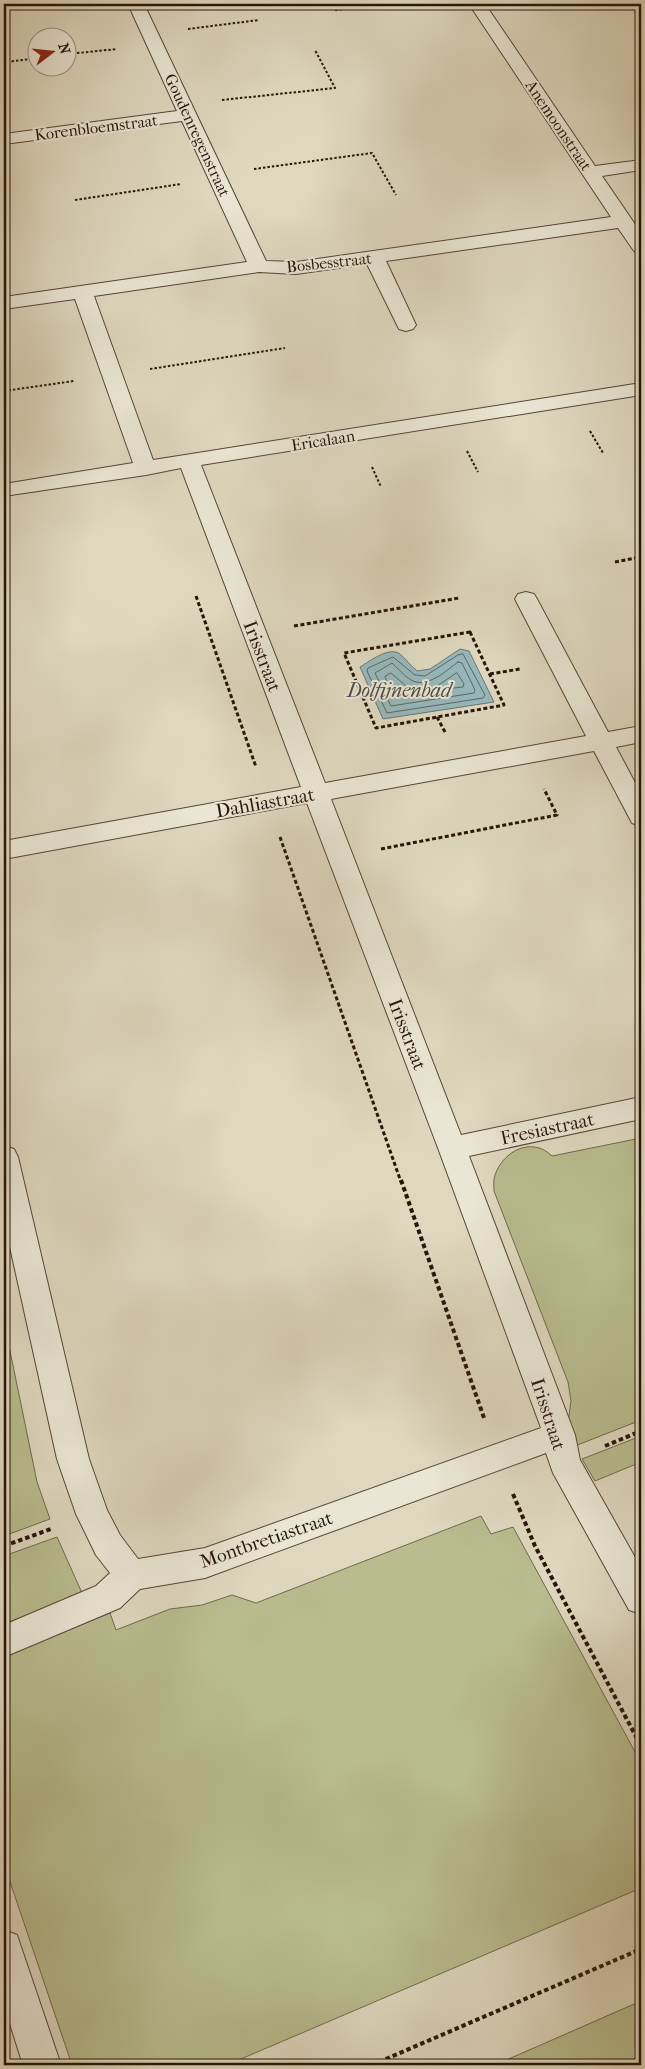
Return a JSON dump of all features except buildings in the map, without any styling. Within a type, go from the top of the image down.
[{"type":"street","name":"Goudenregenstraat","points":[[136,4],[259,266]]},
{"type":"street","name":"Anemoonstraat","points":[[477,4],[641,247]]},
{"type":"street","name":"Korenbloemstraat","points":[[4,139],[186,110]]},
{"type":"street","points":[[591,172],[641,165]]},
{"type":"street","name":"Bosbesstraat","points":[[4,303],[259,266],[296,268],[624,221]]},
{"type":"street","points":[[374,257],[406,325]]},
{"type":"street","points":[[83,292],[146,469]]},
{"type":"street","name":"Ericalaan","points":[[4,490],[641,390]]},
{"type":"street","name":"Irisstraat","points":[[189,462],[452,1148],[559,1435],[564,1463],[641,1599]]},
{"type":"street","points":[[526,598],[641,817]]},
{"type":"street","name":"Dahliastraat","points":[[4,850],[641,734]]},
{"type":"street","name":"Fresiastraat","points":[[452,1148],[641,1108]]},
{"type":"street","points":[[4,1157],[73,1459],[92,1514],[108,1545],[131,1575],[108,1598],[4,1641]]},
{"type":"street","name":"Montbretiastraat","points":[[131,1575],[205,1563],[559,1435]]},
{"type":"street","points":[[4,1948],[42,2064]]},
{"type":"path","points":[[4,7],[30,4]]},
{"type":"path","points":[[334,10],[385,4]]},
{"type":"path","points":[[78,52],[259,20]]},
{"type":"path","points":[[186,110],[335,88],[314,50]]},
{"type":"path","points":[[7,62],[28,59]]},
{"type":"path","points":[[75,200],[372,153],[396,195]]},
{"type":"path","points":[[615,562],[641,557]]},
{"type":"path","points":[[193,588],[498,1457],[535,1546],[641,1746]]},
{"type":"path","points":[[254,633],[459,598]]},
{"type":"path","points":[[470,632],[504,705],[437,717],[376,728],[344,653],[470,632]]},
{"type":"path","points":[[340,856],[557,815],[526,755]]},
{"type":"path","points":[[4,1546],[92,1514]]},
{"type":"path","points":[[372,2065],[641,1949]]},
{"type":"green space","points":[[641,1138],[641,1420],[575,1446],[568,1424],[571,1401],[568,1382],[494,1191],[494,1177],[504,1159],[519,1149],[536,1147],[552,1156]]},
{"type":"green space","points":[[4,1322],[37,1482],[50,1519],[4,1536]]},
{"type":"green space","points":[[641,1436],[641,1462],[595,1481],[582,1459]]},
{"type":"green space","points":[[481,1516],[491,1534],[513,1527],[641,1763],[641,1888],[227,2065],[64,2065],[71,2062],[4,1864],[4,1654],[110,1613],[116,1630],[170,1609],[202,1605],[232,1595],[256,1603]]},
{"type":"green space","points":[[57,1537],[82,1593],[69,1600],[4,1624],[4,1556]]},
{"type":"green space","points":[[641,2001],[641,2065],[495,2065]]},
{"type":"water","name":"Dolfijnenbad","points":[[460,649],[469,651],[494,702],[383,719],[360,667],[380,655],[396,652],[417,671],[430,669]]}]
